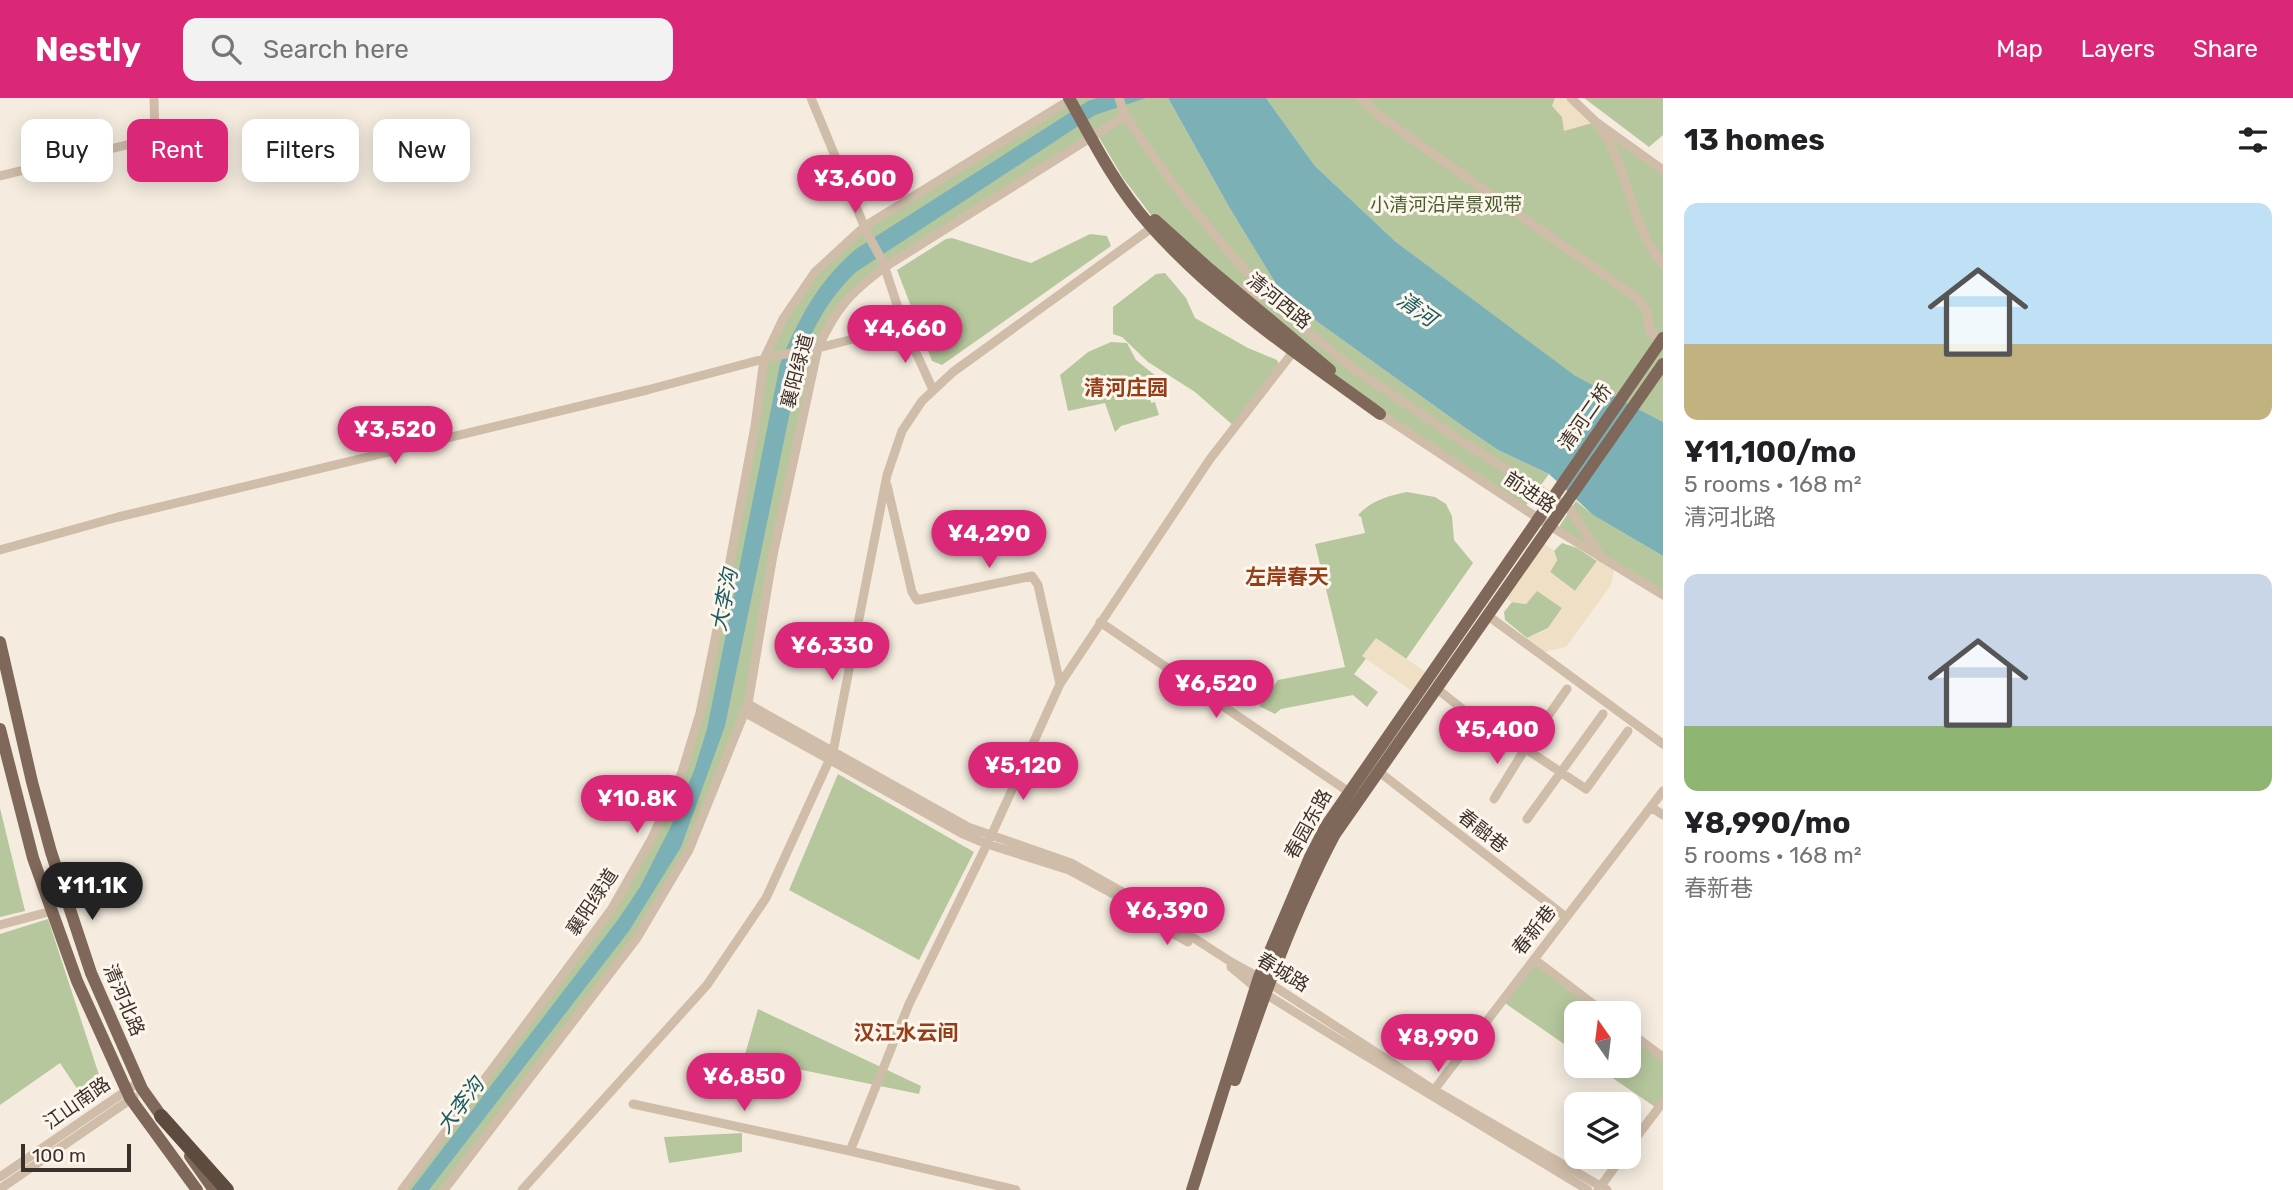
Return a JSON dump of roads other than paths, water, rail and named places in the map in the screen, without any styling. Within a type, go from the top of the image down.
[{"type":"highway","points":[[161,1116],[222,1189]]},
{"type":"main road","points":[[1073,100],[1092,133],[1155,223],[1197,274],[1293,352],[1380,414]]},
{"type":"main road","name":"清河西路","points":[[1155,223],[1298,341],[1380,414]]},
{"type":"main road","name":"清河二桥","points":[[1539,518],[1663,340]]},
{"type":"main road","name":"清河二桥","points":[[1550,526],[1663,363]]},
{"type":"main road","name":"春园东路","points":[[1192,1190],[1262,985],[1310,857],[1326,826],[1539,518]]},
{"type":"main road","name":"春园东路","points":[[1199,1190],[1262,985],[1319,863],[1335,834],[1378,771],[1550,526]]},
{"type":"main road","name":"清河北路","points":[[0,642],[6,690],[54,862],[91,973],[141,1086],[161,1116]]},
{"type":"main road","name":"清河北路","points":[[0,729],[33,858],[77,981],[129,1095],[197,1190]]},
{"type":"street","points":[[0,176],[155,138],[154,98]]},
{"type":"street","points":[[811,98],[884,265],[904,326],[933,390]]},
{"type":"street","points":[[1119,98],[1124,113],[1173,184],[1284,313],[1354,369],[1469,446],[1569,508],[1602,558]]},
{"type":"street","points":[[1361,98],[1378,115],[1637,298],[1647,311],[1650,332],[1663,340]]},
{"type":"street","points":[[1571,98],[1596,122],[1663,170]]},
{"type":"street","name":"襄阳绿道","points":[[402,1190],[611,910],[651,840],[682,772],[700,713],[755,426],[764,359],[783,319],[815,272],[865,226],[1073,100]]},
{"type":"street","name":"襄阳绿道","points":[[444,1190],[637,938],[689,850],[746,708],[773,555],[818,348],[829,323],[854,290],[884,265],[1124,113]]},
{"type":"street","points":[[1596,122],[1612,147],[1648,246],[1663,265]]},
{"type":"street","points":[[1620,169],[1622,159],[1627,154],[1633,151],[1641,154]]},
{"type":"street","points":[[522,1190],[707,985],[766,898],[831,756],[886,480],[902,431],[922,401],[953,372],[1155,223]]},
{"type":"street","points":[[1231,287],[1273,300]]},
{"type":"street","points":[[0,550],[118,517],[904,326]]},
{"type":"street","points":[[850,1151],[909,1004],[989,840],[1060,684],[1210,459],[1293,352]]},
{"type":"street","name":"前进路","points":[[1380,414],[1550,526],[1663,595]]},
{"type":"street","points":[[886,480],[912,592],[917,600],[1031,576],[1038,585],[1060,684]]},
{"type":"street","points":[[1487,615],[1663,744]]},
{"type":"street","points":[[1100,622],[1349,792]]},
{"type":"street","points":[[1436,688],[1496,736],[1505,736],[1586,789],[1628,731]]},
{"type":"street","points":[[1494,799],[1567,689]]},
{"type":"street","name":"春城路","points":[[746,708],[989,840],[1072,863],[1124,893],[1262,985],[1588,1190]]},
{"type":"street","points":[[1527,819],[1603,714]]},
{"type":"street","name":"春融巷","points":[[1378,771],[1566,918]]},
{"type":"street","name":"春新巷","points":[[1434,1090],[1663,792]]},
{"type":"street","points":[[1651,807],[1663,815]]},
{"type":"street","points":[[0,925],[52,911]]},
{"type":"street","points":[[1534,959],[1589,1001]]},
{"type":"street","name":"春城路","points":[[1262,985],[1602,1189]]},
{"type":"street","points":[[1642,1042],[1663,1057]]},
{"type":"street","name":"江山南路","points":[[0,1189],[141,1086]]},
{"type":"street","name":"江山南路","points":[[0,1177],[129,1095]]},
{"type":"street","points":[[633,1104],[1016,1190]]},
{"type":"street","points":[[1641,1132],[1661,1108]]},
{"type":"street","points":[[1602,1189],[1614,1169]]},
{"type":"water","points":[[1097,98],[1146,98],[1095,115],[856,272],[821,316],[799,368],[725,726],[681,847],[629,931],[429,1190],[411,1190],[617,921],[640,887],[673,822],[695,768],[707,729],[780,364],[811,301],[831,274],[856,249],[1088,101]]},
{"type":"water","name":"清河","points":[[1168,98],[1266,98],[1315,166],[1396,242],[1574,375],[1663,422],[1663,556],[1593,515],[1549,474],[1498,450],[1464,427],[1312,318],[1279,289]]},
{"type":"district","name":"清河庄园","points":[[1126,387]]},
{"type":"district","name":"左岸春天","points":[[1287,576]]},
{"type":"district","name":"汉江水云间","points":[[906,1032]]},
{"type":"park label","name":"小清河沿岸景观带","points":[[1446,204]]},
{"type":"water label","name":"大李沟","points":[[724,600]]},
{"type":"water label","name":"大李沟","points":[[460,1105]]}]
